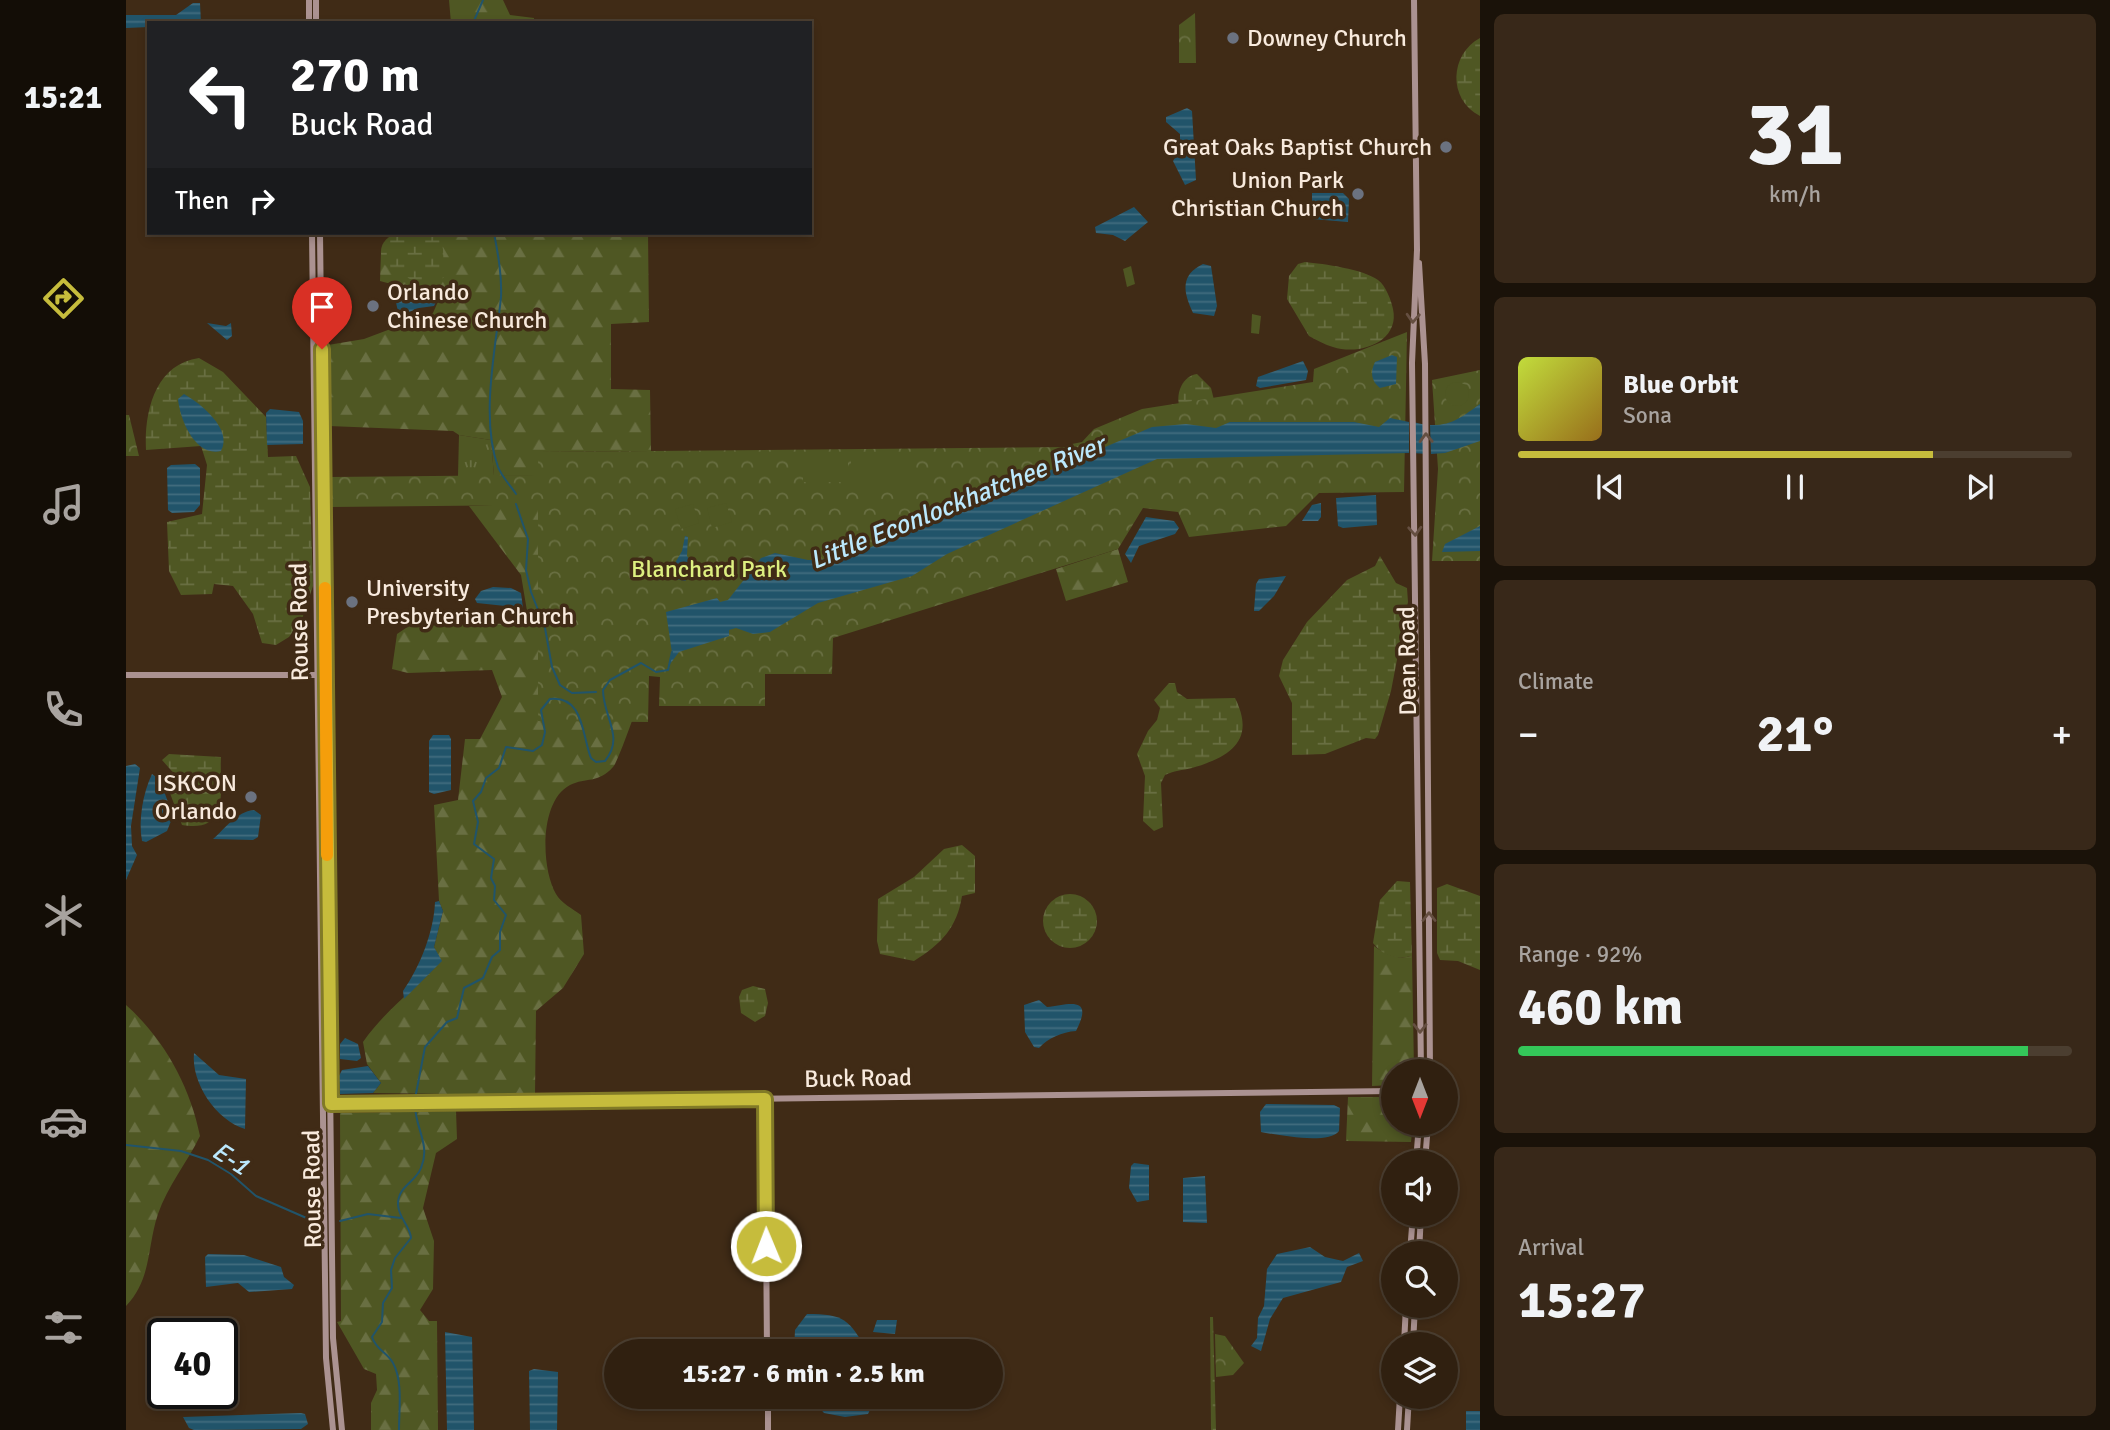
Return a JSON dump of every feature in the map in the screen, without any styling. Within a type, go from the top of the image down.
[{"type":"street","points":[[309,0],[309,21]]},
{"type":"street","points":[[316,0],[316,21]]},
{"type":"street","name":"Dean Road","points":[[1414,0],[1418,250],[1424,329],[1427,463],[1430,1059]]},
{"type":"street","name":"Rouse Road","points":[[312,235],[327,1104],[333,1338],[342,1430]]},
{"type":"street","name":"Rouse Road","points":[[320,235],[326,672],[326,1358],[334,1430]]},
{"type":"street","name":"Dean Road","points":[[1418,250],[1413,331],[1413,463],[1421,1059]]},
{"type":"street","points":[[126,675],[319,676],[326,672]]},
{"type":"street","name":"Buck Road","points":[[327,1104],[1381,1091]]},
{"type":"street","points":[[765,1099],[767,1339]]},
{"type":"street","points":[[768,1409],[768,1430]]},
{"type":"street","points":[[1398,1430],[1399,1409]]},
{"type":"street","points":[[1407,1430],[1408,1409]]},
{"type":"green space","points":[[449,0],[503,0],[510,15],[534,18],[534,21],[451,21]]},
{"type":"green space","points":[[1195,13],[1196,63],[1179,63],[1179,25]]},
{"type":"green space","points":[[1480,38],[1480,116],[1462,99],[1456,77],[1463,55],[1470,45]]},
{"type":"green space","points":[[412,235],[648,235],[649,322],[611,324],[611,389],[650,390],[651,451],[539,452],[538,475],[494,476],[491,440],[459,435],[453,431],[329,426],[328,345],[364,339],[433,313],[440,297],[380,281],[381,252]]},
{"type":"green space","points":[[439,235],[443,249],[444,277],[439,282],[410,279],[386,266],[381,249],[389,237]]},
{"type":"green space","points":[[1305,262],[1353,270],[1378,280],[1388,293],[1393,309],[1391,330],[1376,343],[1355,349],[1327,345],[1309,336],[1287,299],[1289,276],[1298,264]]},
{"type":"green space","points":[[1131,266],[1135,284],[1127,287],[1123,269]]},
{"type":"green space","points":[[1252,314],[1261,316],[1259,334],[1251,333]]},
{"type":"green space","name":"Blanchard Park","points":[[1407,332],[1404,492],[1319,493],[1286,526],[1189,537],[1178,512],[1143,508],[1118,549],[833,638],[832,674],[765,674],[765,706],[659,706],[660,677],[649,676],[648,722],[538,721],[538,505],[330,507],[330,477],[538,475],[538,452],[1071,447],[1072,444],[1082,442],[1094,429],[1142,409],[1313,382],[1314,369]]},
{"type":"green space","points":[[199,358],[223,372],[266,417],[268,457],[296,456],[310,487],[313,586],[302,619],[289,637],[276,645],[262,643],[253,614],[233,586],[214,584],[212,594],[181,595],[169,571],[167,522],[202,514],[207,465],[201,446],[146,450],[147,420],[155,392],[162,380],[184,362]]},
{"type":"green space","points":[[1480,370],[1480,561],[1432,561],[1438,469],[1432,380]]},
{"type":"green space","points":[[1197,374],[1211,388],[1214,400],[1179,405],[1182,385],[1192,375]]},
{"type":"green space","points":[[1457,382],[1465,386],[1469,394],[1465,402],[1457,406],[1449,402],[1445,394],[1449,386]]},
{"type":"green space","points":[[126,415],[129,415],[139,456],[126,456]]},
{"type":"green space","points":[[459,435],[491,440],[494,476],[458,476]]},
{"type":"green space","points":[[803,455],[848,455],[848,482],[803,482]]},
{"type":"green space","points":[[851,455],[914,455],[914,487],[851,487]]},
{"type":"green space","points":[[540,503],[649,676],[613,767],[602,776],[570,785],[560,793],[548,820],[546,852],[551,883],[561,900],[581,915],[584,954],[563,988],[536,1011],[535,1095],[373,1093],[381,1083],[367,1064],[363,1042],[382,1019],[441,961],[434,947],[443,911],[439,901],[434,805],[458,800],[465,739],[480,739],[502,697],[492,670],[408,673],[392,669],[397,634],[409,626],[529,623],[521,575],[469,506]]},
{"type":"green space","points":[[726,503],[732,522],[712,528],[707,508]]},
{"type":"green space","points":[[693,504],[699,523],[681,529],[675,509]]},
{"type":"green space","points":[[1118,549],[1128,582],[1066,601],[1056,569]]},
{"type":"green space","points":[[1380,556],[1396,583],[1407,588],[1408,602],[1391,691],[1378,735],[1375,739],[1366,738],[1325,754],[1292,755],[1292,703],[1279,676],[1283,660],[1307,622],[1347,580],[1375,566]]},
{"type":"green space","points":[[1169,683],[1175,683],[1177,692],[1187,699],[1235,698],[1243,725],[1236,745],[1228,752],[1206,764],[1165,775],[1161,783],[1163,827],[1154,831],[1143,821],[1145,776],[1137,754],[1148,731],[1157,720],[1160,708],[1154,700]]},
{"type":"green space","points":[[169,754],[221,757],[220,805],[209,822],[198,826],[182,825],[168,788],[177,777],[162,760]]},
{"type":"green space","points":[[962,845],[975,856],[975,893],[962,896],[956,917],[946,934],[914,961],[880,954],[877,941],[878,899],[914,877],[944,849]]},
{"type":"green space","points":[[1397,881],[1410,882],[1412,956],[1406,957],[1386,954],[1373,943],[1380,900]]},
{"type":"green space","points":[[1447,884],[1480,896],[1480,970],[1458,961],[1440,960],[1437,953],[1437,888]]},
{"type":"green space","points":[[1070,894],[1089,902],[1097,921],[1089,940],[1070,948],[1051,940],[1043,921],[1051,902]]},
{"type":"green space","points":[[1374,946],[1392,956],[1412,956],[1414,1059],[1381,1059],[1381,1086],[1372,1086]]},
{"type":"green space","points":[[753,986],[765,989],[768,1003],[765,1016],[755,1022],[741,1013],[739,997],[742,990]]},
{"type":"green space","points":[[126,1005],[152,1033],[173,1064],[190,1099],[200,1136],[162,1204],[145,1273],[126,1306]]},
{"type":"green space","points":[[1348,1097],[1381,1097],[1381,1136],[1412,1136],[1411,1142],[1346,1141]]},
{"type":"green space","points":[[456,1111],[457,1139],[436,1153],[423,1208],[434,1241],[433,1289],[420,1310],[429,1321],[437,1321],[438,1430],[371,1430],[371,1403],[377,1390],[376,1374],[364,1369],[337,1322],[341,1321],[340,1113]]},
{"type":"green space","points":[[1210,1317],[1213,1317],[1216,1430],[1211,1430]]},
{"type":"green space","points":[[1215,1334],[1225,1336],[1244,1363],[1233,1375],[1216,1377]]},
{"type":"water","points":[[193,3],[200,3],[201,21],[147,21],[147,27],[126,28],[126,15],[176,15]]},
{"type":"water","points":[[1187,108],[1192,111],[1196,180],[1185,185],[1173,161],[1180,150],[1180,134],[1166,122],[1166,117]]},
{"type":"water","points":[[1312,193],[1343,193],[1349,199],[1348,222],[1312,219]]},
{"type":"water","points":[[1134,207],[1148,222],[1125,241],[1113,235],[1096,233],[1095,227]]},
{"type":"water","points":[[1203,264],[1211,266],[1217,306],[1214,316],[1193,313],[1187,298],[1187,279],[1190,273]]},
{"type":"water","points":[[399,296],[409,302],[437,300],[434,306],[419,308],[399,316],[395,298]]},
{"type":"water","points":[[207,323],[226,326],[231,323],[232,336],[227,340]]},
{"type":"water","points":[[1392,355],[1397,357],[1396,384],[1380,388],[1373,379],[1373,366],[1375,362]]},
{"type":"water","points":[[1303,361],[1308,371],[1306,380],[1260,388],[1256,386],[1258,377]]},
{"type":"water","points":[[184,394],[206,410],[219,426],[224,443],[221,451],[204,448],[190,435],[178,399]]},
{"type":"water","points":[[1480,404],[1480,441],[1445,453],[1431,454],[1430,425],[1451,422]]},
{"type":"water","points":[[270,409],[299,412],[303,421],[303,444],[267,445],[266,413]]},
{"type":"water","points":[[1390,418],[1409,422],[1409,453],[1157,459],[947,554],[912,576],[818,603],[770,632],[753,634],[736,628],[729,630],[729,636],[679,652],[670,664],[672,653],[666,612],[717,598],[720,602],[728,600],[761,558],[775,553],[808,560],[843,559],[1152,427],[1186,424],[1216,428],[1230,422],[1354,422],[1379,427]]},
{"type":"water","points":[[1413,422],[1426,425],[1427,454],[1413,453]]},
{"type":"water","points":[[195,464],[200,468],[200,505],[194,512],[172,513],[168,510],[167,468],[171,465]]},
{"type":"water","points":[[1376,495],[1377,525],[1343,528],[1338,526],[1336,498]]},
{"type":"water","points":[[1321,503],[1321,517],[1318,521],[1302,521],[1312,505]]},
{"type":"water","points":[[1146,517],[1174,521],[1179,528],[1175,534],[1139,546],[1131,563],[1125,554]]},
{"type":"water","points":[[1480,526],[1480,551],[1442,552],[1445,544]]},
{"type":"water","points":[[685,536],[688,537],[687,556],[693,565],[693,574],[685,581],[675,579],[671,570],[682,551]]},
{"type":"water","points":[[1286,576],[1274,596],[1259,611],[1254,611],[1256,584],[1259,579]]},
{"type":"water","points":[[493,587],[511,588],[521,593],[523,608],[477,603],[475,599],[481,591]]},
{"type":"water","points":[[433,735],[449,735],[451,739],[451,790],[434,794],[429,792],[429,741]]},
{"type":"water","points":[[135,764],[140,768],[131,826],[132,846],[137,855],[126,880],[126,766]]},
{"type":"water","points":[[152,774],[160,780],[173,816],[167,831],[146,842],[142,841],[141,816]]},
{"type":"water","points":[[254,810],[261,815],[258,837],[253,840],[213,839],[237,817]]},
{"type":"water","points":[[439,901],[443,911],[434,947],[442,961],[404,999],[403,991],[425,948],[435,902]]},
{"type":"water","points":[[1039,1000],[1047,1007],[1076,1004],[1080,1007],[1081,1019],[1076,1031],[1056,1036],[1039,1048],[1034,1047],[1025,1032],[1024,1005]]},
{"type":"water","points":[[345,1038],[358,1044],[361,1058],[357,1061],[340,1059],[340,1044]]},
{"type":"water","points":[[194,1053],[219,1075],[246,1079],[245,1129],[224,1118],[208,1099],[197,1076]]},
{"type":"water","points":[[368,1066],[381,1083],[373,1093],[340,1094],[339,1076],[342,1070]]},
{"type":"water","points":[[1266,1104],[1334,1105],[1340,1108],[1339,1131],[1333,1135],[1314,1138],[1261,1132],[1260,1112]]},
{"type":"water","points":[[1134,1163],[1149,1165],[1149,1200],[1137,1202],[1129,1188],[1131,1166]]},
{"type":"water","points":[[1205,1176],[1207,1223],[1183,1222],[1183,1178]]},
{"type":"water","points":[[1310,1247],[1325,1257],[1343,1261],[1359,1253],[1363,1261],[1347,1267],[1341,1282],[1283,1298],[1270,1319],[1261,1351],[1251,1346],[1257,1338],[1258,1318],[1264,1306],[1267,1269],[1277,1254]]},
{"type":"water","points":[[208,1254],[244,1255],[281,1267],[284,1277],[294,1285],[292,1289],[249,1292],[238,1283],[206,1287],[205,1257]]},
{"type":"water","points":[[807,1314],[829,1315],[844,1320],[859,1339],[795,1339],[795,1330]]},
{"type":"water","points":[[877,1320],[897,1320],[895,1334],[873,1332]]},
{"type":"water","points":[[445,1332],[472,1337],[474,1430],[447,1430]]},
{"type":"water","points":[[534,1369],[558,1372],[557,1430],[530,1430],[529,1371]]},
{"type":"water","points":[[820,1409],[870,1409],[868,1414],[845,1417],[824,1413]]},
{"type":"water","points":[[1466,1411],[1480,1411],[1480,1430],[1466,1430]]},
{"type":"water","points":[[305,1414],[308,1424],[301,1429],[194,1430],[189,1428],[183,1417]]},
{"type":"waterway","points":[[474,21],[483,0]]},
{"type":"waterway","points":[[494,235],[501,297],[491,382],[490,427],[498,467],[516,494]]},
{"type":"waterway","points":[[516,504],[528,539],[526,570],[545,628],[552,667],[560,685],[572,693],[596,692]]},
{"type":"waterway","name":"Little Econlockhatchee River","points":[[415,1099],[425,1047],[447,1022],[457,1018],[464,988],[483,978],[492,957],[500,950],[500,932],[506,915],[494,900],[495,886],[491,878],[494,859],[474,844],[478,822],[473,801],[481,792],[486,778],[499,768],[506,747],[533,751],[542,745],[545,732],[541,710],[550,699],[561,699],[576,710],[591,758],[596,762],[605,761],[611,752],[613,735],[603,690],[610,680],[641,663],[656,672],[668,670],[672,652]]},
{"type":"waterway","name":"Little Econlockhatchee River","points":[[399,1430],[400,1395],[396,1370],[391,1359],[376,1345],[372,1337],[382,1322],[383,1303],[392,1288],[391,1270],[395,1258],[411,1238],[398,1204],[401,1193],[418,1173],[424,1160],[415,1105]]},
{"type":"waterway","name":"E-1","points":[[126,1145],[181,1151],[208,1160],[231,1174],[256,1196],[311,1220]]},
{"type":"waterway","name":"E-1","points":[[340,1221],[368,1214],[401,1218]]},
{"type":"slow traffic","points":[[325,588],[327,855]]},
{"type":"place","name":"Downey Church","points":[[1233,38]]},
{"type":"place","name":"Great Oaks Baptist Church","points":[[1446,147]]},
{"type":"place","name":"Union Park Christian Church","points":[[1358,194]]},
{"type":"place","name":"Orlando Chinese Church","points":[[373,306]]},
{"type":"place","name":"University Presbyterian Church","points":[[352,602]]},
{"type":"place","name":"ISKCON Orlando","points":[[251,797]]},
{"type":"route","points":[[322,349],[331,1104],[765,1099],[766,1246]]}]
